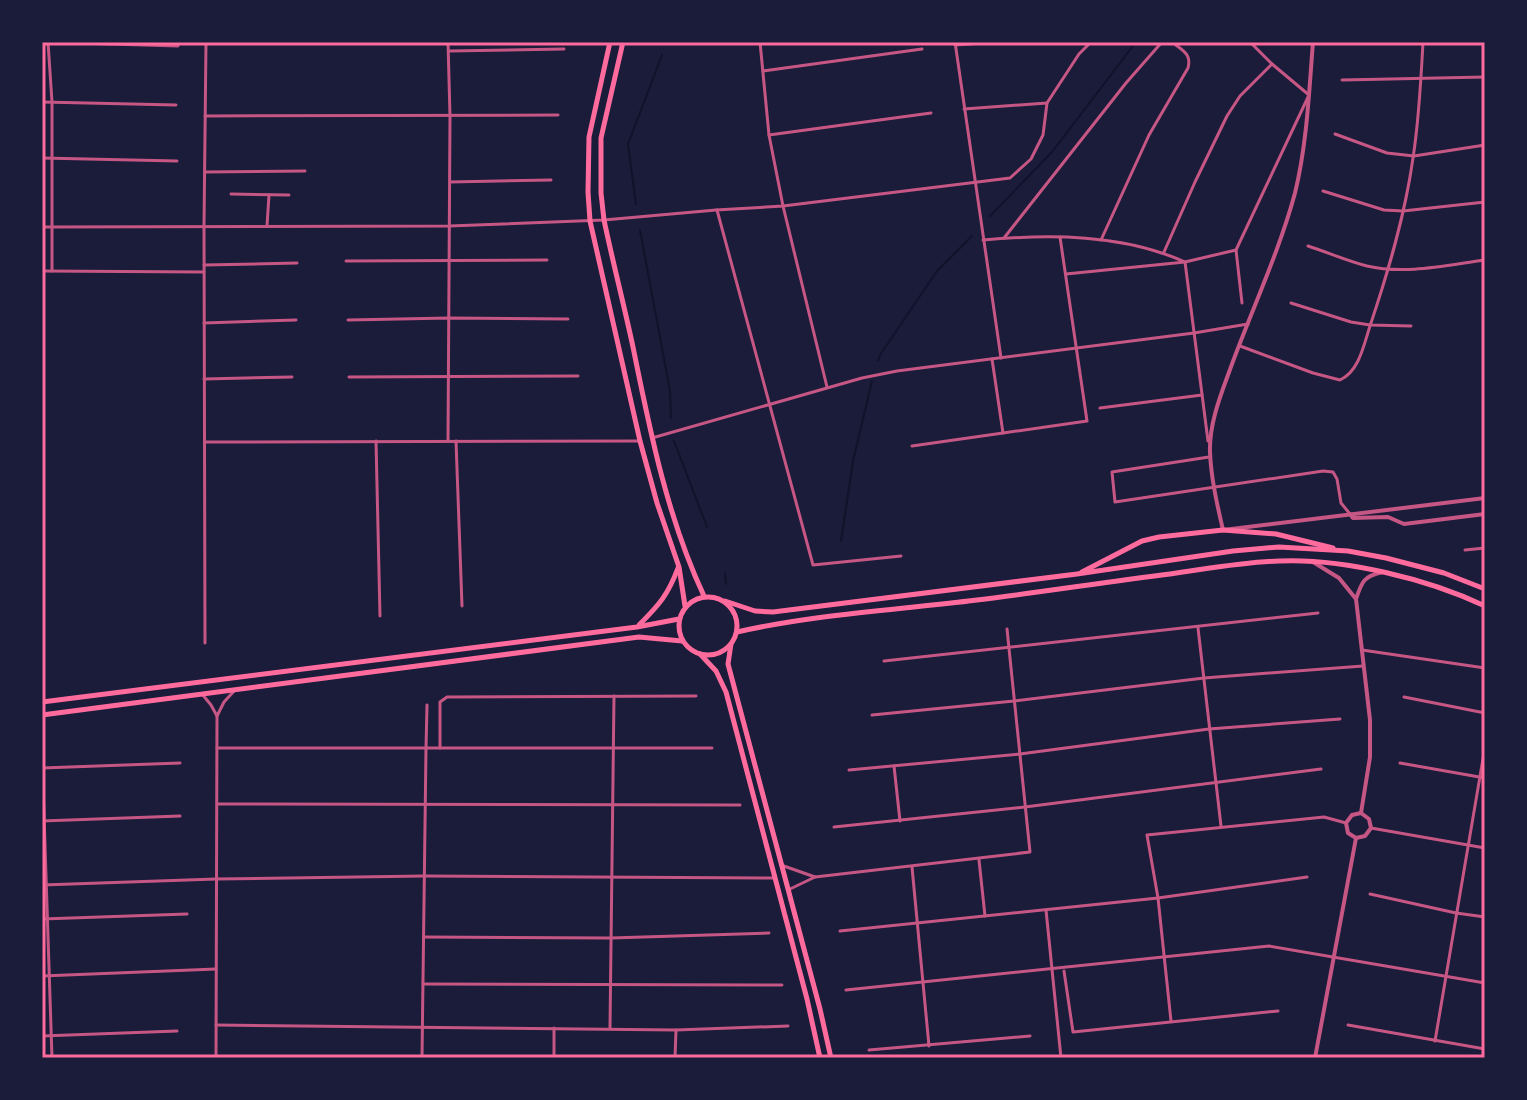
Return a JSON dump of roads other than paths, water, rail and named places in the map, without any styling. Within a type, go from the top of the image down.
[{"type":"main road","points":[[610,42],[589,137],[590,221],[640,441],[679,567],[685,606]]},
{"type":"main road","points":[[623,42],[601,138],[604,220],[651,438],[673,515],[704,596]]},
{"type":"main road","points":[[1077,574],[1142,541],[1223,530],[1276,534],[1386,558],[1444,573],[1485,589]]},
{"type":"main road","points":[[820,1058],[726,692],[716,671],[682,641],[678,630],[685,606],[692,600],[714,596],[755,611],[773,612],[1233,551],[1279,547],[1348,551]]},
{"type":"main road","points":[[737,632],[775,623],[1280,561],[1313,562],[1383,572],[1441,588],[1485,606]]},
{"type":"main road","points":[[637,627],[670,591],[679,567]]},
{"type":"main road","points":[[725,601],[737,620],[737,632],[731,644],[728,664],[831,1058]]},
{"type":"main road","points":[[42,702],[637,627],[679,619]]},
{"type":"main road","points":[[42,715],[639,637],[682,641]]},
{"type":"main road","points":[[700,654],[712,655],[731,644]]},
{"type":"street","points":[[42,42],[178,46]]},
{"type":"street","points":[[48,42],[52,102],[52,271]]},
{"type":"street","points":[[205,643],[206,42]]},
{"type":"street","points":[[448,42],[448,441]]},
{"type":"street","points":[[760,42],[769,135],[827,388]]},
{"type":"street","points":[[997,42],[955,44],[1001,358]]},
{"type":"street","points":[[42,227],[449,226],[590,221],[783,206],[1010,178],[1031,159],[1043,135],[1047,103],[1079,54],[1091,42]]},
{"type":"street","points":[[1004,238],[1162,42]]},
{"type":"street","points":[[1101,240],[1149,135],[1188,68],[1189,56],[1172,42]]},
{"type":"street","points":[[1250,42],[1309,95]]},
{"type":"street","points":[[1210,454],[1213,420],[1295,193],[1313,42]]},
{"type":"street","points":[[1239,346],[1313,373],[1340,380],[1348,377],[1357,362],[1389,269],[1403,211],[1414,156],[1423,42]]},
{"type":"street","points":[[449,51],[564,49]]},
{"type":"street","points":[[763,71],[922,49]]},
{"type":"street","points":[[1164,252],[1227,116],[1240,96],[1272,64]]},
{"type":"street","points":[[1342,80],[1485,77]]},
{"type":"street","points":[[1242,303],[1236,250],[1309,95]]},
{"type":"street","points":[[42,102],[176,105]]},
{"type":"street","points":[[964,109],[1047,103]]},
{"type":"street","points":[[769,135],[931,113]]},
{"type":"street","points":[[205,116],[558,115]]},
{"type":"street","points":[[1335,134],[1387,153],[1414,156],[1485,145]]},
{"type":"street","points":[[42,158],[177,161]]},
{"type":"street","points":[[205,172],[305,171]]},
{"type":"street","points":[[450,182],[551,180]]},
{"type":"street","points":[[1323,191],[1384,210],[1403,211],[1485,202]]},
{"type":"street","points":[[231,194],[289,195]]},
{"type":"street","points":[[267,226],[269,195]]},
{"type":"street","points":[[716,210],[813,565],[901,556]]},
{"type":"street","points":[[983,240],[1071,236],[1164,252],[1185,262]]},
{"type":"street","points":[[912,446],[1087,421],[1060,237]]},
{"type":"street","points":[[1308,246],[1367,266],[1389,269],[1409,270],[1485,260]]},
{"type":"street","points":[[1066,274],[1185,262],[1236,250]]},
{"type":"street","points":[[346,261],[547,260]]},
{"type":"street","points":[[1185,262],[1213,488],[1223,530],[1485,498]]},
{"type":"street","points":[[204,265],[297,263]]},
{"type":"street","points":[[42,271],[204,272]]},
{"type":"street","points":[[1291,303],[1351,322],[1411,326]]},
{"type":"street","points":[[348,320],[568,319]]},
{"type":"street","points":[[204,323],[296,320]]},
{"type":"street","points":[[651,438],[862,378],[897,371],[1248,324]]},
{"type":"street","points":[[992,359],[1003,433]]},
{"type":"street","points":[[349,377],[578,376]]},
{"type":"street","points":[[204,379],[292,377]]},
{"type":"street","points":[[1100,408],[1202,395]]},
{"type":"street","points":[[376,441],[380,616]]},
{"type":"street","points":[[456,441],[462,606]]},
{"type":"street","points":[[205,442],[640,441]]},
{"type":"street","points":[[1210,454],[1112,472],[1115,502],[1323,471],[1333,472],[1341,503],[1353,518],[1388,517],[1404,524],[1485,514]]},
{"type":"street","points":[[1403,508],[1399,516],[1404,524]]},
{"type":"street","points":[[1465,550],[1485,548]]},
{"type":"street","points":[[1313,562],[1339,578],[1356,599]]},
{"type":"street","points":[[1361,813],[1370,757],[1370,720],[1356,599],[1362,583],[1370,575],[1383,572]]},
{"type":"street","points":[[884,661],[1318,613]]},
{"type":"street","points":[[1198,628],[1221,827]]},
{"type":"street","points":[[788,890],[815,877],[1030,852],[1007,629]]},
{"type":"street","points":[[1362,650],[1485,668]]},
{"type":"street","points":[[872,715],[1204,678],[1363,666]]},
{"type":"street","points":[[216,1058],[217,716],[224,702],[236,690]]},
{"type":"street","points":[[202,694],[217,716]]},
{"type":"street","points":[[610,1029],[614,696]]},
{"type":"street","points":[[440,748],[440,702],[447,697],[696,696]]},
{"type":"street","points":[[1404,697],[1485,713]]},
{"type":"street","points":[[422,1058],[427,705]]},
{"type":"street","points":[[849,770],[1020,754],[1209,729],[1340,719]]},
{"type":"street","points":[[1435,1041],[1485,747]]},
{"type":"street","points":[[217,748],[712,748]]},
{"type":"street","points":[[42,754],[45,919],[52,1058]]},
{"type":"street","points":[[42,768],[180,763]]},
{"type":"street","points":[[1400,763],[1485,778]]},
{"type":"street","points":[[894,766],[900,821]]},
{"type":"street","points":[[834,827],[1025,807],[1321,769]]},
{"type":"street","points":[[217,804],[740,805]]},
{"type":"street","points":[[1361,813],[1369,819],[1371,828],[1365,836],[1356,838],[1348,833],[1346,823],[1352,815],[1361,813]]},
{"type":"street","points":[[43,821],[180,816]]},
{"type":"street","points":[[1171,1021],[1158,898],[1147,835],[1324,817],[1346,823]]},
{"type":"street","points":[[1371,828],[1485,848]]},
{"type":"street","points":[[1315,1058],[1356,838]]},
{"type":"street","points":[[979,858],[985,916]]},
{"type":"street","points":[[781,864],[815,877]]},
{"type":"street","points":[[912,867],[929,1046]]},
{"type":"street","points":[[44,885],[424,876],[775,878]]},
{"type":"street","points":[[840,931],[1158,898],[1307,877]]},
{"type":"street","points":[[1370,894],[1485,917]]},
{"type":"street","points":[[1046,910],[1061,1058]]},
{"type":"street","points":[[45,919],[187,914]]},
{"type":"street","points":[[424,937],[611,938],[769,933]]},
{"type":"street","points":[[846,990],[1269,946],[1485,983]]},
{"type":"street","points":[[42,976],[216,969]]},
{"type":"street","points":[[1064,969],[1073,1032],[1278,1011]]},
{"type":"street","points":[[423,984],[782,985]]},
{"type":"street","points":[[216,1025],[676,1030],[788,1026]]},
{"type":"street","points":[[1348,1025],[1485,1049]]},
{"type":"street","points":[[554,1028],[554,1058]]},
{"type":"street","points":[[675,1058],[676,1030]]},
{"type":"street","points":[[42,1036],[177,1031]]},
{"type":"street","points":[[869,1050],[1030,1036]]},
{"type":"waterway","points":[[990,216],[1052,152],[1136,42]]},
{"type":"waterway","points":[[636,204],[628,144],[662,55]]},
{"type":"waterway","points":[[640,230],[670,391],[671,418]]},
{"type":"waterway","points":[[878,361],[937,271],[972,236]]},
{"type":"waterway","points":[[841,541],[853,461],[872,381]]},
{"type":"waterway","points":[[674,441],[707,527]]},
{"type":"waterway","points":[[725,573],[726,584]]}]
